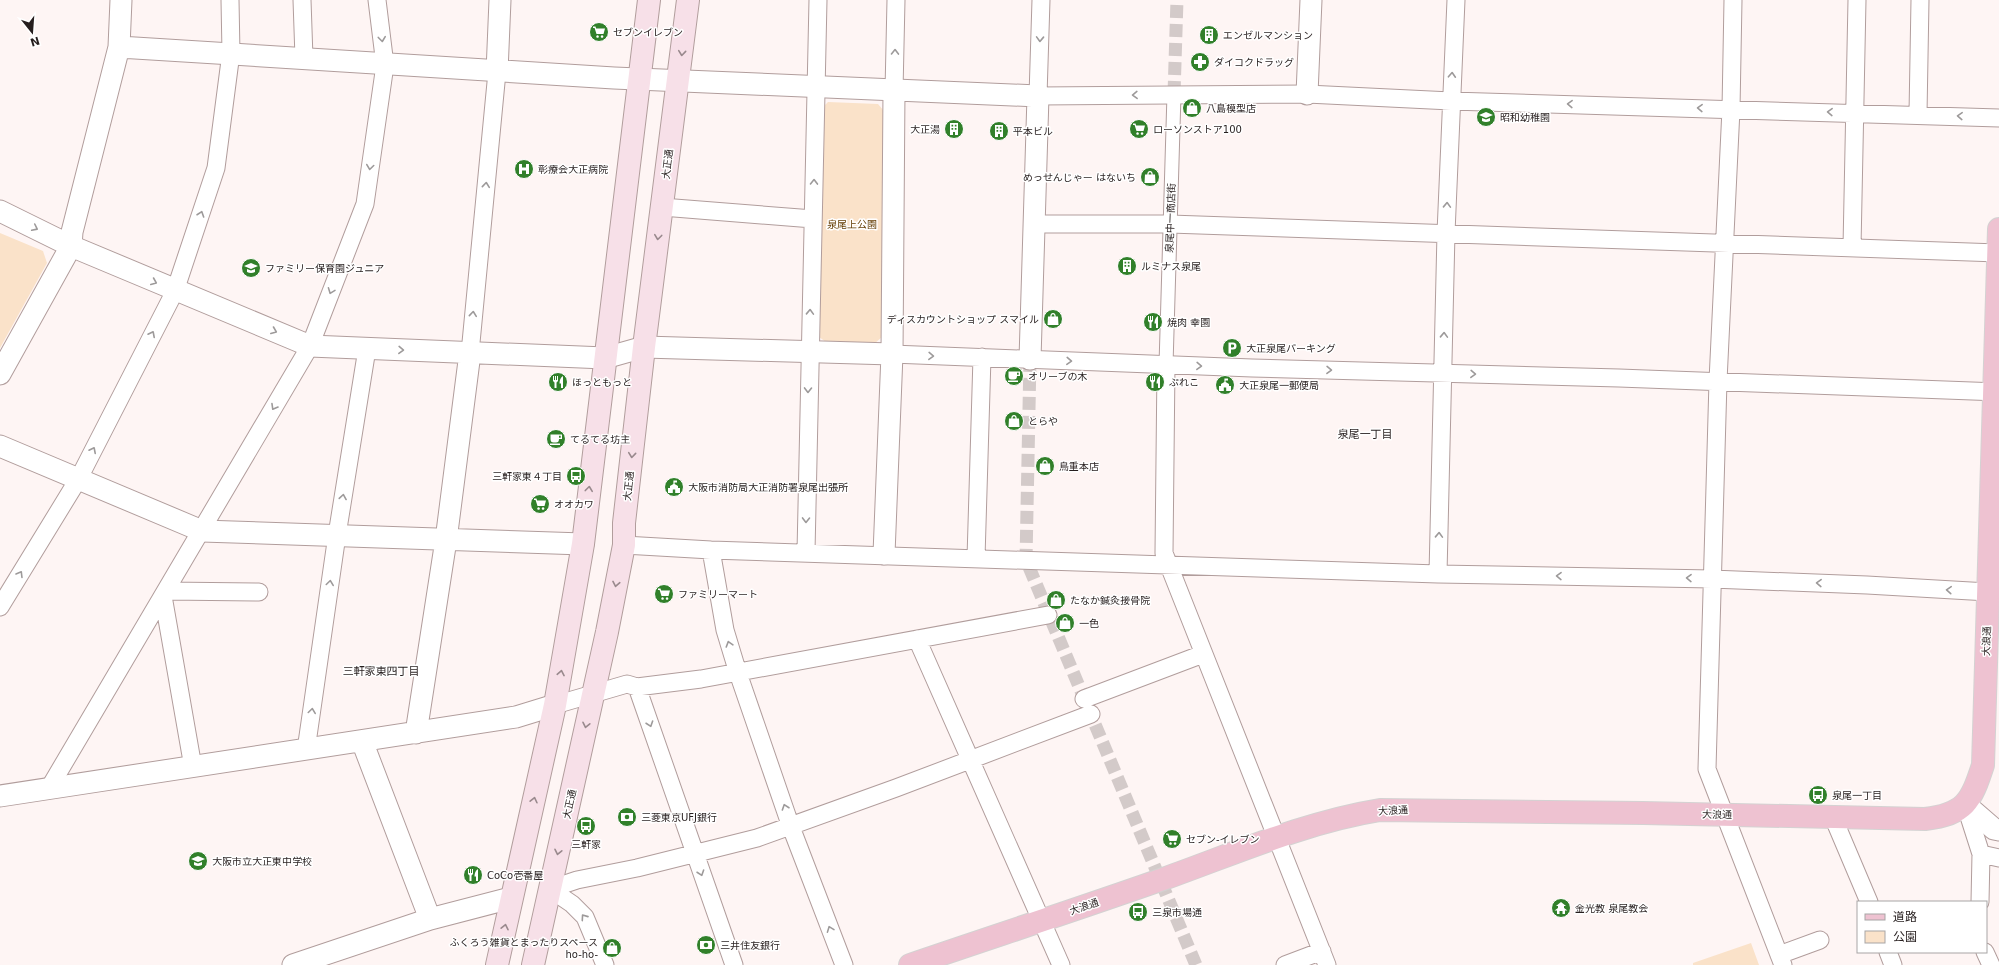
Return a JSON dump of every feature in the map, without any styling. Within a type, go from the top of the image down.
[{"type":"main road","points":[[497,965],[555,705],[583,544],[649,0]]},
{"type":"main road","name":"大正通","points":[[533,965],[593,694],[624,545],[624,523],[644,347],[688,0]]},
{"type":"main road","name":"大浪通","points":[[910,965],[1041,921],[1277,838],[1356,814],[1380,810],[1724,814],[1925,819],[1954,813],[1965,804],[1975,791],[1983,765],[1996,392],[1999,229]]},
{"type":"street","points":[[0,374],[71,246],[72,232],[119,47],[121,0]]},
{"type":"street","points":[[0,607],[79,478],[175,291],[216,168],[231,53],[230,0]]},
{"type":"street","points":[[302,0],[304,58]]},
{"type":"street","points":[[48,790],[310,346],[365,204],[385,65],[377,0]]},
{"type":"street","points":[[416,733],[446,540],[470,353],[497,72],[500,0]]},
{"type":"street","points":[[806,552],[809,351],[818,0]]},
{"type":"street","points":[[884,554],[892,354],[896,0]]},
{"type":"street","points":[[1030,359],[1036,224],[1041,0]]},
{"type":"street","points":[[1307,94],[1311,0]]},
{"type":"street","points":[[1438,574],[1446,233],[1456,0]]},
{"type":"street","points":[[1732,0],[1731,109],[1718,381],[1707,769],[1781,960],[1820,940]]},
{"type":"street","points":[[1852,247],[1857,0]]},
{"type":"street","points":[[1918,114],[1920,0]]},
{"type":"street","points":[[119,47],[231,53],[497,72],[639,80],[894,91],[1080,97],[1174,94],[1307,94],[1451,101],[1918,114],[1999,118]]},
{"type":"street","name":"泉尾中一商店街","points":[[1166,365],[1174,94]]},
{"type":"street","points":[[662,207],[813,219]]},
{"type":"street","points":[[0,211],[71,246],[175,291],[310,346],[605,358],[644,347],[809,351],[1166,365],[1718,381],[1996,392]]},
{"type":"street","points":[[1036,224],[1170,224],[1998,253]]},
{"type":"street","points":[[306,750],[337,535],[367,349]]},
{"type":"street","points":[[976,558],[982,357]]},
{"type":"street","points":[[1166,365],[1163,504],[1164,553],[1324,958],[1285,965]]},
{"type":"street","points":[[0,446],[202,531],[583,544]]},
{"type":"street","points":[[624,545],[712,550],[884,554],[1438,574],[1712,579],[1867,585],[1988,592]]},
{"type":"street","points":[[712,550],[725,630],[738,673],[791,827],[844,965]]},
{"type":"street","points":[[165,593],[259,592]]},
{"type":"street","points":[[165,593],[193,767]]},
{"type":"street","points":[[0,796],[48,790],[516,717],[627,684],[637,687],[738,673],[1048,615]]},
{"type":"street","points":[[917,639],[1061,965]]},
{"type":"street","points":[[550,889],[577,880],[695,854],[757,838],[791,827],[970,760],[1203,654]]},
{"type":"street","points":[[637,687],[734,965]]},
{"type":"street","points":[[362,741],[430,919]]},
{"type":"street","points":[[1965,804],[1994,829],[1999,830]]},
{"type":"street","points":[[1965,804],[1981,854],[1980,901]]},
{"type":"street","points":[[1833,817],[1868,901]]},
{"type":"street","points":[[1981,854],[1999,858]]},
{"type":"street","points":[[550,889],[572,904],[586,917],[605,965]]},
{"type":"street","points":[[292,965],[430,919],[511,898]]},
{"type":"street","points":[[1888,953],[1893,965]]},
{"type":"street","points":[[1985,953],[1991,965]]},
{"type":"green space","name":"泉尾上公園","points":[[828,102],[878,104],[884,111],[882,337],[874,344],[826,342],[819,337],[821,109]]},
{"type":"green space","points":[[0,233],[43,251],[47,263],[0,348]]},
{"type":"green space","points":[[1751,943],[1759,965],[1693,965],[1693,963]]},
{"type":"tunnel","points":[[1174,94],[1177,0]]},
{"type":"tunnel","points":[[1030,359],[1026,560],[1196,965]]},
{"type":"place","name":"セブンイレブン","points":[[599,32]]},
{"type":"place","name":"エンゼルマンション","points":[[1209,35]]},
{"type":"place","name":"ダイコクドラッグ","points":[[1200,62]]},
{"type":"place","name":"八島模型店","points":[[1192,108]]},
{"type":"place","name":"昭和幼稚園","points":[[1486,117]]},
{"type":"place","name":"大正湯","points":[[954,129]]},
{"type":"place","name":"ローソンストア100","points":[[1139,129]]},
{"type":"place","name":"平本ビル","points":[[999,131]]},
{"type":"place","name":"彰療会大正病院","points":[[524,169]]},
{"type":"place","name":"めっせんじゃー はないち","points":[[1150,177]]},
{"type":"place","name":"ルミナス泉尾","points":[[1127,266]]},
{"type":"place","name":"ファミリー保育園ジュニア","points":[[251,268]]},
{"type":"place","name":"ディスカウントショップ スマイル","points":[[1053,319]]},
{"type":"place","name":"焼肉 幸園","points":[[1153,322]]},
{"type":"place","name":"大正泉尾パーキング","points":[[1232,348]]},
{"type":"place","name":"オリーブの木","points":[[1014,376]]},
{"type":"place","name":"ほっともっと","points":[[558,382]]},
{"type":"place","name":"ぷれこ","points":[[1155,382]]},
{"type":"place","name":"大正泉尾一郵便局","points":[[1225,385]]},
{"type":"place","name":"とらや","points":[[1014,421]]},
{"type":"place","name":"てるてる坊主","points":[[556,439]]},
{"type":"place","name":"鳥重本店","points":[[1045,466]]},
{"type":"place","name":"三軒家東４丁目","points":[[576,476]]},
{"type":"place","name":"大阪市消防局大正消防署泉尾出張所","points":[[674,487]]},
{"type":"place","name":"オオカワ","points":[[540,504]]},
{"type":"place","name":"ファミリーマート","points":[[664,594]]},
{"type":"place","name":"たなか鍼灸接骨院","points":[[1056,600]]},
{"type":"place","name":"一色","points":[[1065,623]]},
{"type":"place","name":"泉尾一丁目","points":[[1818,795]]},
{"type":"place","name":"三菱東京UFJ銀行","points":[[627,817]]},
{"type":"place","name":"三軒家","points":[[586,826]]},
{"type":"place","name":"セブン-イレブン","points":[[1172,839]]},
{"type":"place","name":"大阪市立大正東中学校","points":[[198,861]]},
{"type":"place","name":"CoCo壱番屋","points":[[473,875]]},
{"type":"place","name":"金光教 泉尾教会","points":[[1561,908]]},
{"type":"place","name":"三泉市場通","points":[[1138,912]]},
{"type":"place","name":"三井住友銀行","points":[[706,945]]},
{"type":"place","name":"ふくろう雑貨とまったりスペース ho-ho-","points":[[612,948]]},
{"type":"district","name":"泉尾一丁目","points":[[1365,434]]},
{"type":"district","name":"三軒家東四丁目","points":[[381,671]]}]
